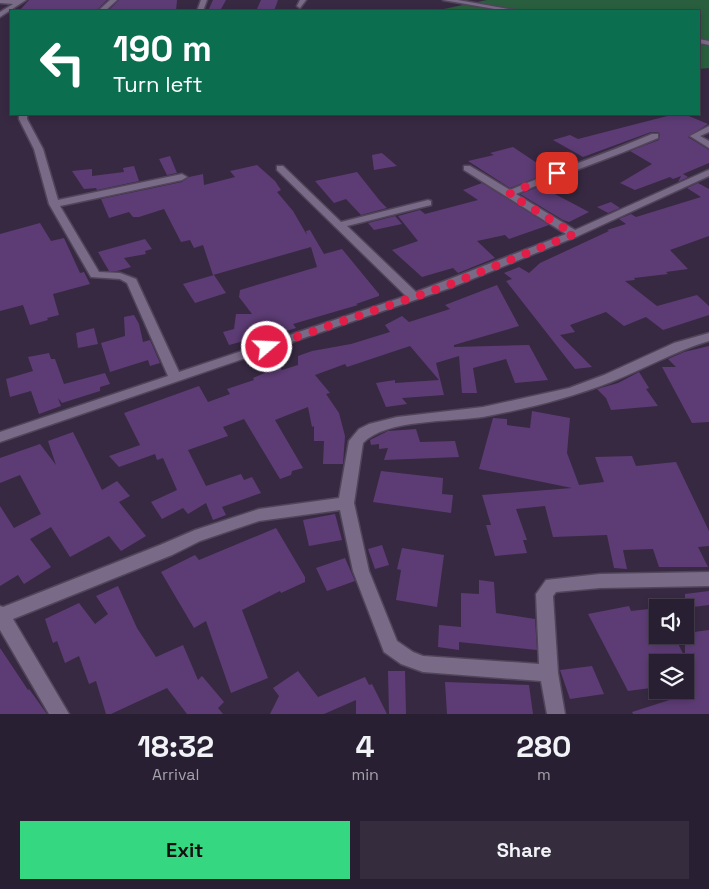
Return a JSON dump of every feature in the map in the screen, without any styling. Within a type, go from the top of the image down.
[{"type":"street","points":[[102,10],[114,0]]},
{"type":"street","points":[[446,0],[511,10]]},
{"type":"street","points":[[0,1],[22,1]]},
{"type":"street","points":[[0,15],[22,1]]},
{"type":"street","points":[[23,115],[23,119],[39,152],[54,204],[95,275],[126,277],[132,281],[175,378]]},
{"type":"street","points":[[709,129],[694,136],[709,145]]},
{"type":"street","points":[[509,194],[570,168],[596,161],[655,136]]},
{"type":"street","points":[[280,168],[413,296]]},
{"type":"street","points":[[468,168],[574,234]]},
{"type":"street","points":[[0,437],[446,286],[574,234],[709,173]]},
{"type":"street","points":[[54,204],[182,177]]},
{"type":"street","points":[[340,225],[428,203]]},
{"type":"street","points":[[549,673],[423,664],[408,658],[390,646],[361,571],[346,503],[356,441],[364,433],[374,428],[397,422],[483,412],[572,392],[678,346],[709,337]]},
{"type":"street","points":[[60,714],[0,615],[166,550],[195,536],[259,515],[346,503]]},
{"type":"street","points":[[556,714],[549,673],[544,594],[552,585],[600,581],[709,579]]},
{"type":"green space","points":[[487,0],[709,0],[709,68],[700,69],[700,10],[439,10]]},
{"type":"building","points":[[29,0],[107,0],[97,10],[20,10]]},
{"type":"building","points":[[119,0],[177,0],[176,10],[109,10]]},
{"type":"building","points":[[213,0],[226,0],[221,10],[208,10]]},
{"type":"building","points":[[261,0],[278,0],[274,10],[256,10]]},
{"type":"building","points":[[671,115],[686,115],[708,124],[688,137],[709,150],[709,163],[683,174],[688,177],[678,182],[681,176],[673,179],[670,177],[635,190],[620,183],[652,164],[630,151],[659,140],[660,134],[658,132],[651,132],[583,157],[553,140],[570,135],[578,139]]},
{"type":"building","points":[[513,147],[546,169],[553,171],[510,188],[468,161],[494,155],[490,153]]},
{"type":"building","points":[[382,153],[397,166],[374,170],[372,155]]},
{"type":"building","points":[[170,156],[177,173],[167,175],[159,159]]},
{"type":"building","points":[[257,165],[275,181],[281,190],[277,192],[293,211],[307,235],[306,231],[310,230],[324,254],[342,249],[379,296],[356,304],[358,305],[293,324],[296,328],[261,339],[262,341],[246,345],[244,341],[229,345],[223,332],[234,329],[236,314],[252,314],[239,297],[240,290],[317,267],[311,247],[213,275],[203,245],[194,248],[190,240],[181,242],[164,209],[139,217],[133,217],[129,212],[109,218],[101,199],[182,182],[189,177],[203,174],[204,185],[235,177],[230,171]]},
{"type":"building","points":[[134,166],[139,181],[97,190],[96,188],[84,189],[72,171],[92,169],[92,176],[124,172],[123,168]]},
{"type":"building","points":[[357,172],[387,208],[361,215],[346,199],[334,203],[315,181]]},
{"type":"building","points":[[564,177],[574,183],[551,192],[589,212],[569,222],[520,194]]},
{"type":"building","points":[[482,183],[549,225],[509,239],[505,235],[477,241],[495,258],[458,273],[453,268],[422,277],[392,250],[418,241],[398,216],[420,210],[425,214],[478,200],[463,190]]},
{"type":"building","points":[[698,183],[709,189],[709,236],[670,250],[688,269],[625,281],[657,306],[697,295],[709,306],[709,315],[663,330],[646,317],[624,326],[606,312],[570,325],[575,332],[560,335],[592,367],[575,369],[506,281],[512,279],[504,273],[519,267],[529,273],[540,263],[609,231],[607,230],[626,224],[619,219],[631,214],[636,217],[701,197],[687,188]]},
{"type":"building","points":[[611,202],[620,208],[608,213],[597,207]]},
{"type":"building","points":[[395,216],[402,224],[374,230],[368,223]]},
{"type":"building","points":[[40,223],[51,241],[64,238],[80,273],[84,272],[90,284],[53,294],[59,315],[30,325],[23,305],[0,311],[0,234]]},
{"type":"building","points":[[145,239],[152,249],[145,251],[146,254],[124,258],[131,267],[117,271],[109,271],[98,252]]},
{"type":"building","points":[[214,275],[226,293],[195,303],[183,284]]},
{"type":"building","points":[[497,285],[519,326],[454,345],[454,347],[529,345],[548,380],[515,383],[506,359],[473,368],[477,393],[462,393],[459,356],[436,363],[444,395],[402,398],[407,404],[386,407],[376,383],[395,380],[395,383],[439,380],[410,346],[347,367],[345,364],[315,375],[330,393],[326,394],[339,413],[345,436],[343,464],[323,464],[324,441],[314,441],[314,426],[312,427],[308,407],[275,420],[303,468],[292,471],[291,475],[280,479],[244,419],[223,427],[228,436],[188,450],[206,486],[241,474],[244,480],[252,477],[261,493],[222,507],[226,515],[213,520],[206,503],[188,514],[183,508],[162,519],[151,502],[177,490],[163,458],[157,460],[155,454],[119,467],[109,456],[140,445],[124,413],[199,386],[208,402],[230,394],[227,389],[254,380],[253,378],[265,373],[258,365],[274,359],[282,370],[298,365],[298,356],[312,351],[351,344],[390,332],[385,325],[402,316],[409,322],[450,309],[445,305]]},
{"type":"building","points":[[134,315],[139,324],[143,342],[150,340],[160,363],[150,366],[148,360],[110,372],[101,343],[125,336],[124,317]]},
{"type":"building","points":[[94,328],[98,344],[78,348],[76,333]]},
{"type":"building","points":[[709,346],[709,422],[692,423],[662,367],[676,367],[668,359],[684,352]]},
{"type":"building","points":[[49,353],[51,359],[55,359],[64,384],[105,373],[110,384],[100,387],[100,391],[62,403],[58,398],[61,406],[39,414],[31,391],[10,397],[6,379],[33,371],[28,357]]},
{"type":"building","points":[[639,372],[649,388],[646,389],[658,406],[611,410],[606,398],[597,389],[618,383]]},
{"type":"building","points":[[532,411],[570,418],[567,453],[579,485],[604,482],[595,457],[632,456],[636,466],[676,462],[709,531],[709,546],[698,547],[708,567],[659,567],[653,549],[623,550],[627,569],[614,568],[607,535],[553,537],[545,506],[516,509],[527,540],[523,540],[527,553],[495,556],[486,525],[491,525],[482,495],[572,488],[479,469],[493,418],[507,419],[507,425],[530,428]]},
{"type":"building","points":[[416,429],[420,442],[455,441],[459,457],[384,460],[388,448],[379,449],[379,444],[371,445],[370,440],[388,431]]},
{"type":"building","points":[[73,432],[102,490],[117,481],[130,496],[119,502],[146,536],[121,551],[109,536],[70,557],[51,527],[30,539],[51,567],[24,584],[18,575],[0,586],[0,506],[14,528],[41,514],[20,475],[0,483],[0,458],[40,444],[56,465],[48,441]]},
{"type":"building","points":[[381,471],[443,478],[442,494],[453,495],[451,513],[373,502]]},
{"type":"building","points":[[335,514],[342,540],[309,546],[303,520]]},
{"type":"building","points":[[276,528],[305,577],[305,582],[281,593],[280,591],[242,610],[268,678],[231,693],[206,621],[194,628],[161,572],[195,555],[199,560]]},
{"type":"building","points":[[382,545],[389,565],[375,569],[368,549]]},
{"type":"building","points":[[402,548],[444,555],[437,607],[396,600],[401,570],[397,569]]},
{"type":"building","points":[[345,558],[355,581],[327,591],[316,568]]},
{"type":"building","points":[[479,580],[494,582],[496,613],[535,619],[537,650],[459,642],[459,650],[438,647],[439,625],[461,627],[461,593],[479,594]]},
{"type":"building","points":[[118,586],[137,628],[156,657],[183,645],[198,680],[202,676],[224,702],[218,708],[223,714],[187,714],[167,688],[111,714],[106,714],[96,681],[89,684],[79,656],[65,663],[57,641],[53,643],[45,619],[79,603],[95,624],[108,614],[96,596]]},
{"type":"building","points":[[709,591],[709,605],[694,607],[694,599],[685,599],[685,594]]},
{"type":"building","points":[[629,606],[631,611],[649,609],[649,644],[678,644],[683,654],[649,654],[649,688],[628,691],[588,614]]},
{"type":"building","points":[[709,630],[709,714],[633,714],[632,712],[673,699],[694,699],[694,654],[685,654],[685,644],[694,644],[694,632]]},
{"type":"building","points":[[0,648],[28,690],[47,714],[0,714]]},
{"type":"building","points":[[592,666],[604,694],[570,699],[560,670]]},
{"type":"building","points":[[298,671],[318,697],[365,677],[369,685],[372,684],[387,714],[356,714],[356,700],[324,714],[270,714],[279,696],[273,688]]},
{"type":"building","points":[[388,671],[405,671],[406,714],[389,714]]},
{"type":"building","points":[[445,682],[529,685],[533,714],[447,714]]},
{"type":"route","points":[[267,347],[446,286],[574,234],[509,194],[557,173]]}]
